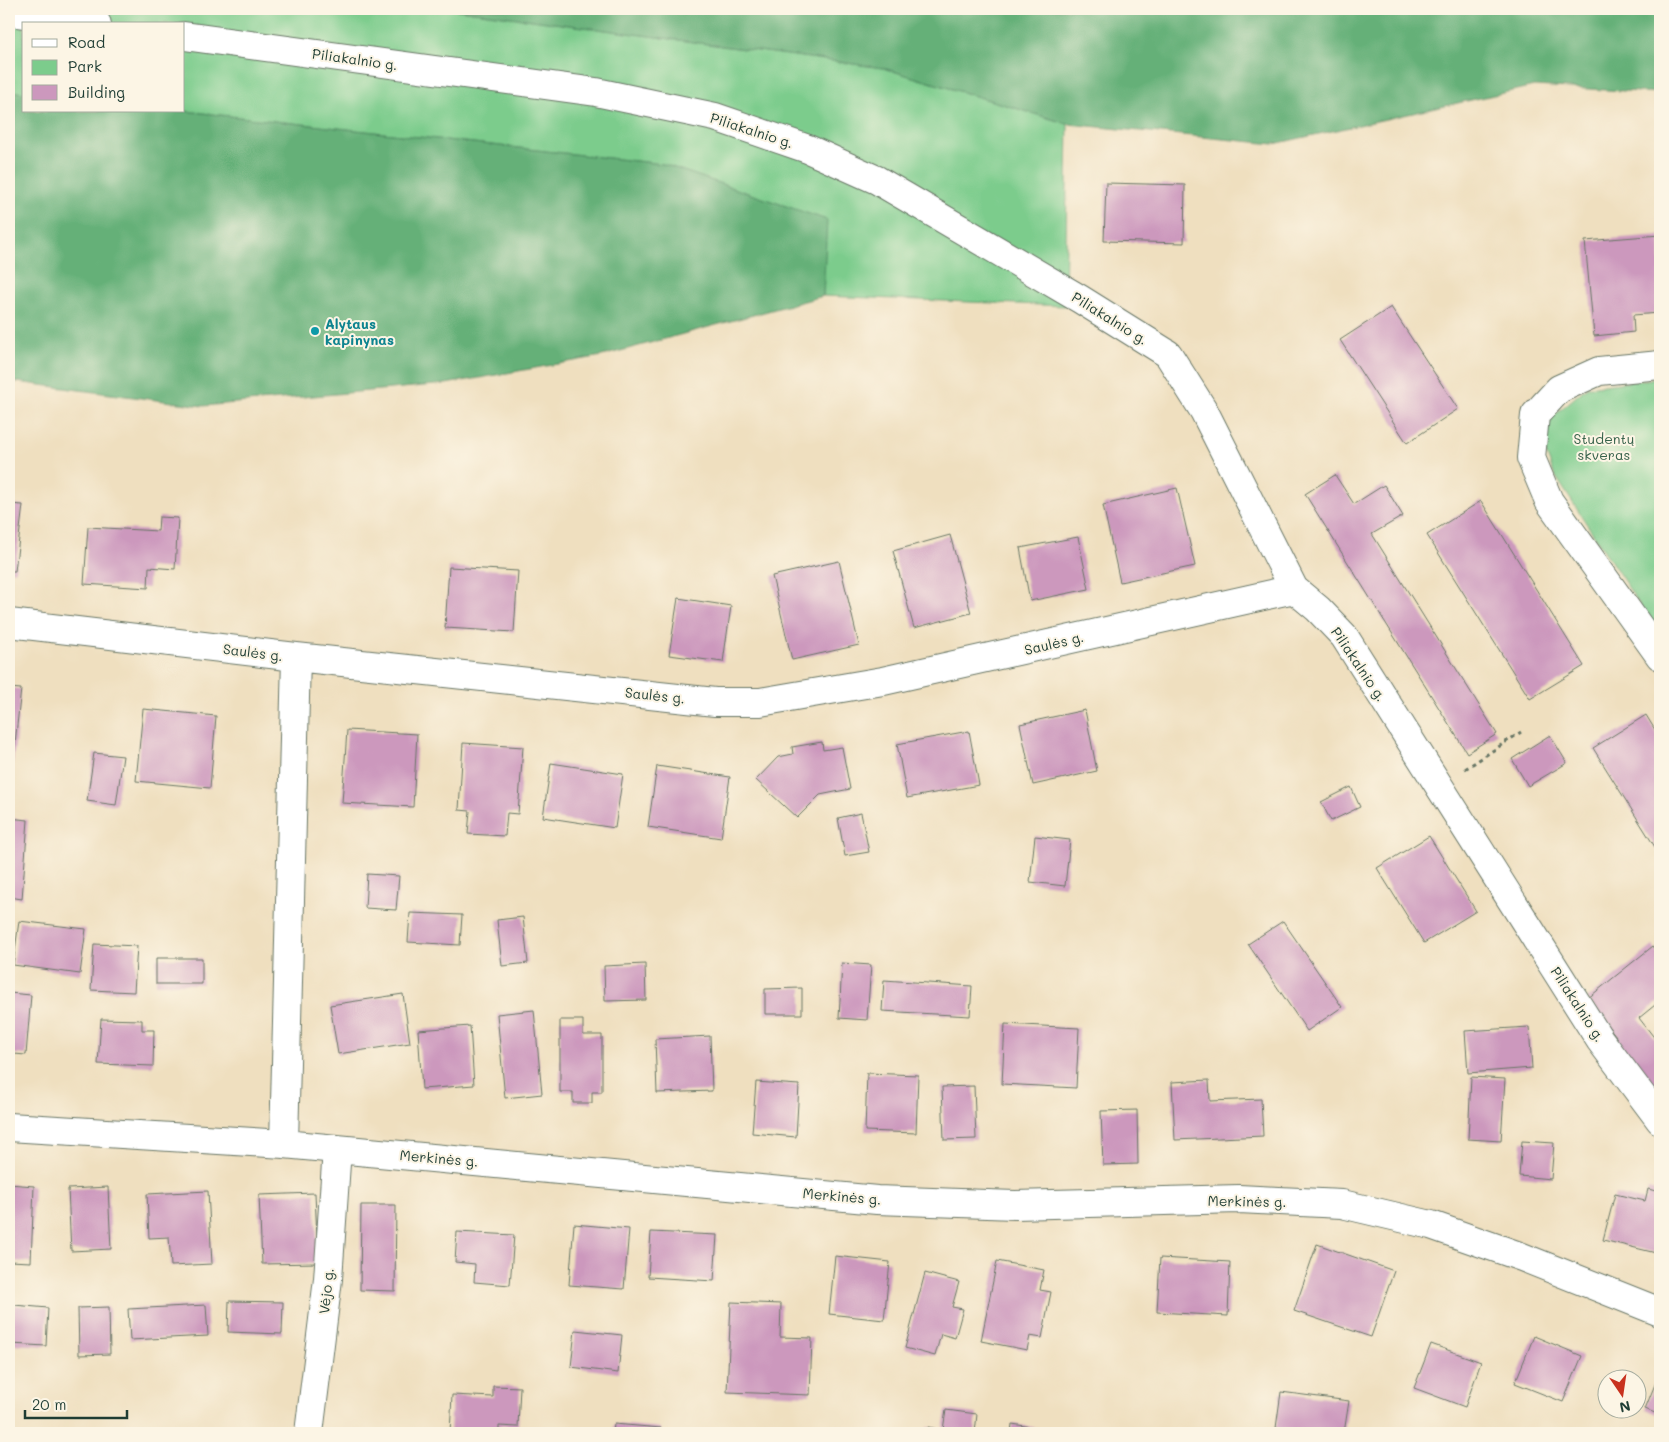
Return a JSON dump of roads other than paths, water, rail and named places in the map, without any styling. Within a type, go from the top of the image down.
[{"type":"street","points":[[9,12],[82,22]]},
{"type":"street","name":"Piliakalnio g.","points":[[185,36],[596,92],[716,117],[808,149],[877,180],[1080,299],[1168,354],[1204,411],[1294,589],[1318,609],[1344,636],[1600,1040],[1660,1120]]},
{"type":"street","points":[[1660,365],[1599,371],[1559,389],[1535,415],[1531,458],[1549,500],[1660,656]]},
{"type":"street","name":"Saulės g.","points":[[9,623],[296,657],[715,702],[760,702],[883,681],[1294,589]]},
{"type":"street","points":[[284,1144],[296,657]]},
{"type":"street","name":"Merkinės g.","points":[[9,1127],[284,1144],[876,1200],[1014,1205],[1239,1199],[1342,1204],[1431,1225],[1522,1257],[1660,1312]]},
{"type":"street","name":"Vėjo g.","points":[[309,1433],[328,1279],[337,1149]]},
{"type":"place","name":"Alytaus kapinynas","points":[[315,331]]},
{"type":"park label","name":"Studentų skveras","points":[[1604,446]]}]
